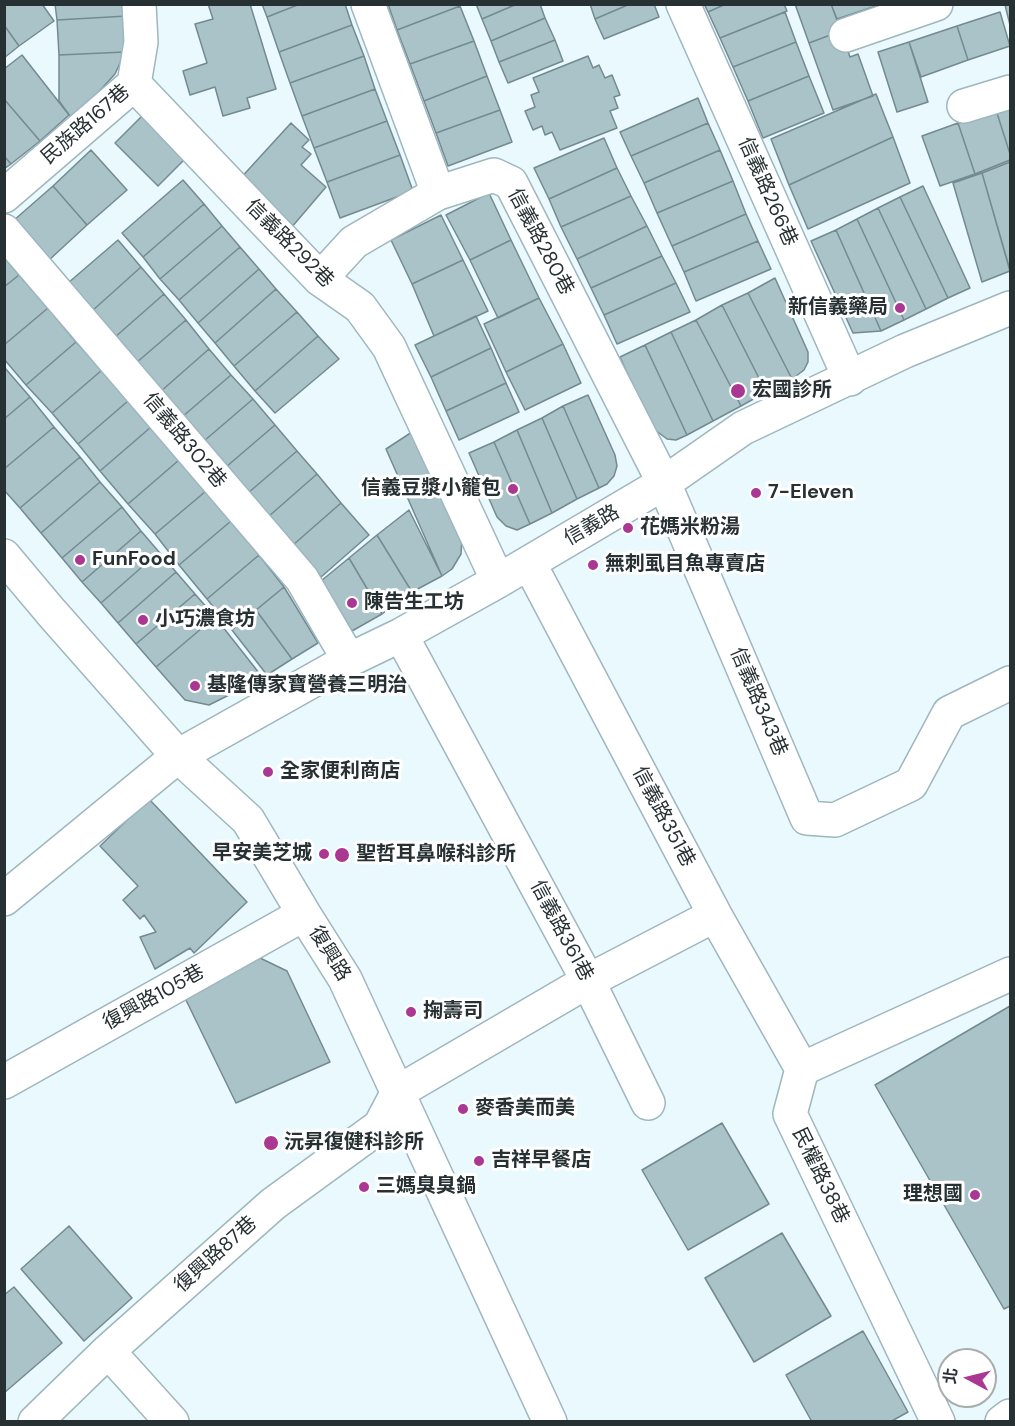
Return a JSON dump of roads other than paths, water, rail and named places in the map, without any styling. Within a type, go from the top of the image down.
[{"type":"street","name":"民族路167巷","points":[[4,196],[134,84],[141,42],[139,4]]},
{"type":"street","points":[[368,4],[438,193]]},
{"type":"street","name":"信義路266巷","points":[[683,4],[850,379]]},
{"type":"street","points":[[846,35],[936,4]]},
{"type":"street","name":"信義路292巷","points":[[134,84],[320,279],[360,307],[389,348],[498,581]]},
{"type":"street","points":[[964,106],[1011,92]]},
{"type":"street","name":"信義路280巷","points":[[320,279],[354,242],[438,193],[494,175],[511,183],[664,483]]},
{"type":"street","name":"信義路302巷","points":[[4,231],[302,579],[349,660]]},
{"type":"street","name":"信義路","points":[[4,899],[178,756],[349,660],[401,635],[498,581],[664,483],[743,428],[905,351],[1011,308]]},
{"type":"street","name":"信義路343巷","points":[[664,483],[807,818],[835,820],[911,784],[949,713],[1011,683]]},
{"type":"street","name":"復興路","points":[[4,556],[178,756],[248,820],[345,979],[549,1422]]},
{"type":"street","name":"信義路351巷","points":[[528,563],[715,915],[802,1069]]},
{"type":"street","name":"信義路361巷","points":[[401,635],[588,981],[648,1103]]},
{"type":"street","name":"復興路105巷","points":[[4,1082],[304,914]]},
{"type":"street","points":[[398,1092],[588,981],[715,915]]},
{"type":"street","points":[[802,1069],[1011,974]]},
{"type":"street","name":"民權路38巷","points":[[802,1069],[790,1114],[938,1422]]},
{"type":"street","name":"復興路87巷","points":[[35,1422],[108,1351],[273,1204],[380,1126],[398,1092]]},
{"type":"street","points":[[108,1351],[172,1422]]},
{"type":"street","points":[[1002,1422],[1011,1416]]},
{"type":"place","name":"新信義藥局","points":[[900,308]]},
{"type":"place","name":"宏國診所","points":[[738,391]]},
{"type":"place","name":"信義豆漿小籠包","points":[[513,489]]},
{"type":"place","name":"7-Eleven","points":[[756,493]]},
{"type":"place","name":"花媽米粉湯","points":[[628,528]]},
{"type":"place","name":"FunFood","points":[[80,560]]},
{"type":"place","name":"無刺虱目魚專賣店","points":[[593,565]]},
{"type":"place","name":"陳告生工坊","points":[[352,603]]},
{"type":"place","name":"小巧濃食坊","points":[[143,620]]},
{"type":"place","name":"基隆傳家寶營養三明治","points":[[195,686]]},
{"type":"place","name":"全家便利商店","points":[[268,772]]},
{"type":"place","name":"早安美芝城","points":[[324,854]]},
{"type":"place","name":"聖哲耳鼻喉科診所","points":[[342,855]]},
{"type":"place","name":"掬壽司","points":[[411,1012]]},
{"type":"place","name":"麥香美而美","points":[[463,1109]]},
{"type":"place","name":"沅昇復健科診所","points":[[271,1143]]},
{"type":"place","name":"吉祥早餐店","points":[[479,1161]]},
{"type":"place","name":"三媽臭臭鍋","points":[[364,1187]]},
{"type":"place","name":"理想國","points":[[975,1195]]}]
